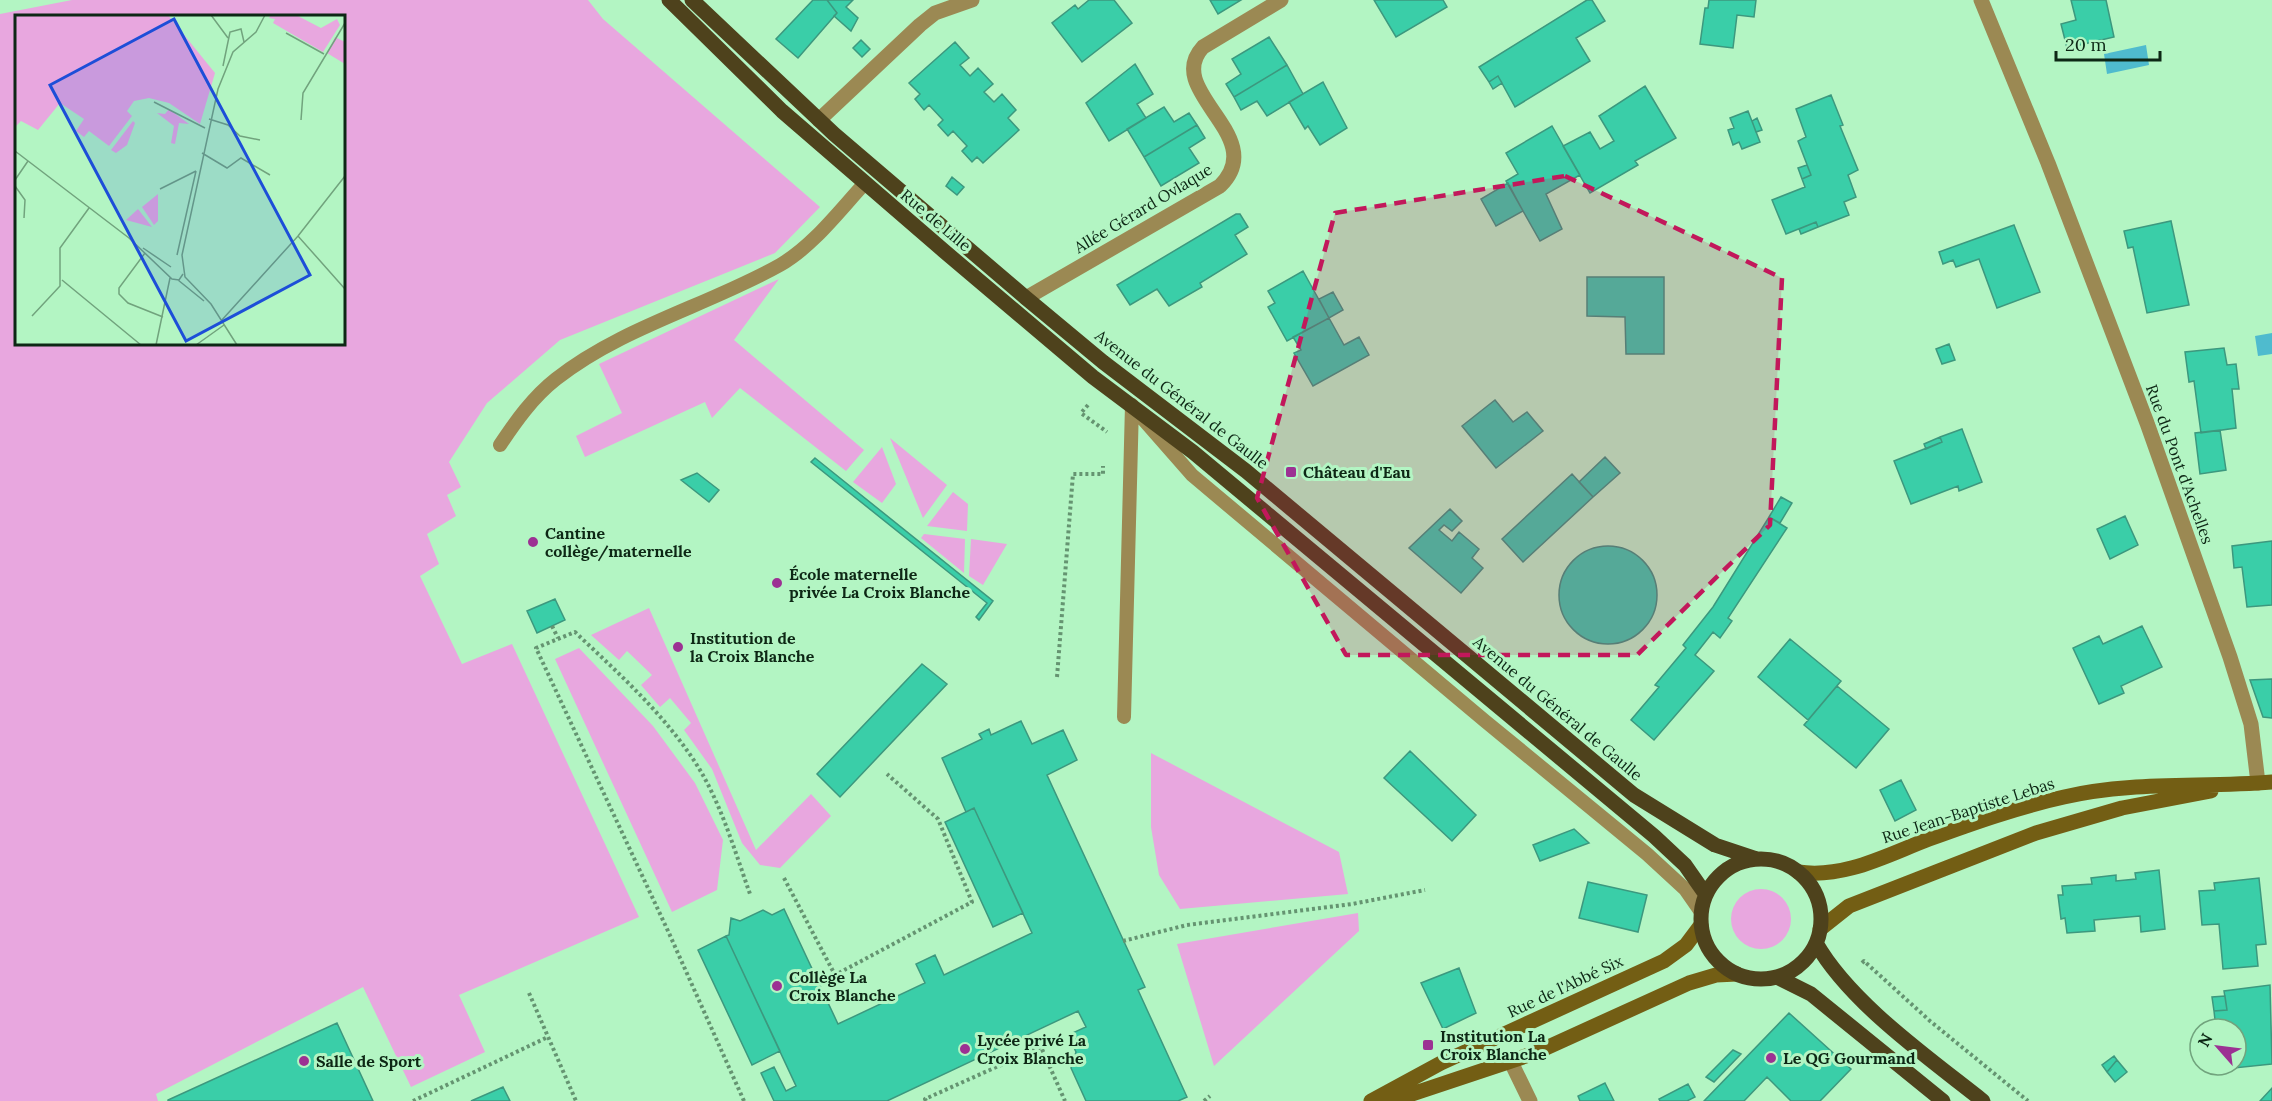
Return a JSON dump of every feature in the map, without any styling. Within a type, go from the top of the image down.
[{"type":"main road","name":"Rue de Lille","points":[[669,0],[765,94],[865,183],[1105,386],[1193,452],[1654,836],[1685,865],[1706,895]]},
{"type":"main road","name":"Avenue du Général de Gaulle","points":[[692,0],[819,120],[1026,298],[1110,367],[1194,430],[1287,505],[1634,795],[1715,845],[1757,859]]},
{"type":"main road","name":"Rue Jean-Baptiste Lebas","points":[[1798,872],[1818,874],[1842,871],[1978,822],[2104,789],[2265,783]]},
{"type":"main road","points":[[1391,1101],[1511,1062],[1689,983],[1716,975],[1737,974],[1760,979],[1777,977],[1803,962],[1818,936],[1849,906],[2036,833],[2122,808],[2265,783]]},
{"type":"main road","points":[[1737,974],[1725,967],[1710,952],[1701,919],[1706,895],[1716,880],[1729,868],[1757,859],[1779,861],[1798,872],[1816,894],[1821,915],[1818,936],[1836,972],[1886,1022],[1983,1101]]},
{"type":"main road","name":"Rue de l'Abbé Six","points":[[1371,1101],[1441,1063],[1664,961],[1686,945],[1701,919]]},
{"type":"main road","points":[[1777,977],[1811,994],[1943,1101]]},
{"type":"street","points":[[819,120],[935,13],[972,0]]},
{"type":"street","name":"Allée Gérard Ovlaque","points":[[1026,298],[1220,186],[1228,178],[1234,167],[1233,145],[1193,75],[1195,56],[1203,47],[1281,0]]},
{"type":"street","name":"Rue du Pont d'Achelles","points":[[1981,0],[2048,163],[2142,412],[2230,657],[2251,724],[2265,783]]},
{"type":"street","points":[[1511,1062],[1530,1101]]},
{"type":"lane","points":[[500,444],[522,412],[555,380],[590,356],[781,264],[813,239],[865,183]]},
{"type":"lane","points":[[1124,717],[1132,405]]},
{"type":"lane","points":[[1132,405],[1171,454],[1192,476],[1485,722],[1647,854],[1684,889],[1701,919]]},
{"type":"path","points":[[1105,386],[1081,413],[1107,432],[1106,442]]},
{"type":"path","points":[[1058,677],[1073,474],[1103,474],[1104,463]]},
{"type":"path","points":[[552,626],[558,638]]},
{"type":"path","points":[[744,1101],[668,931],[536,648],[575,632],[655,709],[694,760],[725,824],[750,894]]},
{"type":"path","points":[[784,878],[835,975],[972,902],[938,819],[887,774]]},
{"type":"path","points":[[1123,941],[1187,925],[1352,904],[1425,890]]},
{"type":"path","points":[[1864,961],[1930,1022],[2028,1101]]},
{"type":"path","points":[[529,993],[576,1101]]},
{"type":"path","points":[[413,1101],[548,1036]]},
{"type":"path","points":[[926,1101],[925,1099],[1041,1047],[1065,1101]]},
{"type":"path","points":[[1204,1101],[1210,1096]]},
{"type":"highlighted area","points":[[1565,176],[1782,278],[1770,525],[1637,655],[1346,655],[1257,498],[1335,213]]},
{"type":"shaded area","points":[[72,0],[588,0],[603,19],[820,207],[775,253],[560,340],[487,403],[449,462],[461,487],[447,495],[456,516],[427,534],[439,564],[420,576],[462,664],[512,644],[639,917],[459,995],[485,1052],[411,1087],[363,987],[156,1094],[158,1101],[0,1101],[0,14]]},
{"type":"shaded area","points":[[779,279],[734,340],[864,450],[846,471],[740,388],[712,418],[705,402],[585,457],[576,436],[622,413],[599,364]]},
{"type":"shaded area","points":[[890,438],[947,485],[923,518]]},
{"type":"shaded area","points":[[882,447],[896,484],[882,503],[853,482]]},
{"type":"shaded area","points":[[953,492],[968,504],[967,531],[927,526]]},
{"type":"shaded area","points":[[924,534],[965,539],[964,573],[921,538]]},
{"type":"shaded area","points":[[971,539],[1007,544],[983,585],[969,576]]},
{"type":"shaded area","points":[[649,608],[756,850],[811,794],[831,816],[780,868],[760,865],[742,843],[712,769],[684,730],[691,723],[670,698],[660,707],[641,685],[652,675],[627,651],[619,660],[591,635]]},
{"type":"shaded area","points":[[579,648],[653,726],[695,783],[723,840],[717,890],[672,912],[555,659]]},
{"type":"shaded area","points":[[1151,753],[1339,852],[1348,894],[1180,909],[1159,875],[1151,827]]},
{"type":"shaded area","points":[[1755,889],[1767,889],[1778,894],[1786,902],[1791,919],[1789,931],[1778,944],[1767,949],[1755,949],[1744,944],[1736,936],[1731,925],[1731,913],[1736,902],[1744,894]]},
{"type":"shaded area","points":[[1358,913],[1359,931],[1214,1066],[1177,944]]},
{"type":"water","points":[[2146,45],[2149,65],[2107,74],[2104,54]]},
{"type":"water","points":[[2272,333],[2272,354],[2258,356],[2255,336]]},
{"type":"building","points":[[813,0],[827,0],[837,13],[798,58],[776,39]]},
{"type":"building","points":[[827,0],[853,0],[846,7],[858,18],[851,31],[834,16],[837,13]]},
{"type":"building","points":[[1089,0],[1114,0],[1132,23],[1082,62],[1052,23],[1075,5],[1078,9]]},
{"type":"building","points":[[1210,0],[1241,0],[1218,14]]},
{"type":"building","points":[[1374,0],[1443,0],[1447,7],[1396,37]]},
{"type":"building","points":[[1587,0],[1592,0],[1605,21],[1576,38],[1590,61],[1515,107],[1498,76],[1489,82],[1479,67]]},
{"type":"building","points":[[1709,0],[1756,0],[1754,17],[1737,15],[1733,48],[1700,44],[1705,8],[1708,8]]},
{"type":"building","points":[[2071,0],[2106,0],[2114,37],[2067,48],[2061,24],[2076,20]]},
{"type":"building","points":[[1269,37],[1287,65],[1234,97],[1226,84],[1241,74],[1232,59]]},
{"type":"building","points":[[861,40],[870,49],[862,57],[853,48]]},
{"type":"building","points":[[955,42],[969,58],[960,65],[970,76],[978,68],[993,84],[984,92],[994,102],[1002,94],[1016,110],[1008,118],[1019,130],[983,163],[977,157],[972,162],[962,151],[967,146],[953,131],[948,136],[938,125],[943,120],[929,105],[924,110],[915,99],[920,94],[909,83]]},
{"type":"building","points":[[1135,64],[1153,94],[1137,104],[1146,118],[1109,141],[1086,103]]},
{"type":"building","points":[[1287,65],[1303,94],[1267,116],[1257,101],[1241,110],[1234,97]]},
{"type":"building","points":[[1498,76],[1502,83],[1493,89],[1489,82]]},
{"type":"building","points":[[1323,82],[1347,128],[1320,145],[1308,126],[1305,129],[1289,102]]},
{"type":"building","points":[[1645,86],[1676,138],[1635,161],[1638,165],[1590,193],[1563,146],[1590,132],[1600,149],[1614,141],[1599,116]]},
{"type":"building","points":[[1831,95],[1843,125],[1840,126],[1858,170],[1848,175],[1856,197],[1844,202],[1849,215],[1818,227],[1816,222],[1786,234],[1772,200],[1805,187],[1802,179],[1811,175],[1798,141],[1806,137],[1796,109]]},
{"type":"building","points":[[1164,107],[1174,122],[1189,113],[1197,125],[1144,157],[1127,129]]},
{"type":"building","points":[[1748,111],[1760,142],[1742,149],[1739,142],[1733,145],[1728,130],[1734,128],[1730,118]]},
{"type":"building","points":[[1757,118],[1762,130],[1756,132],[1752,121]]},
{"type":"building","points":[[1197,125],[1205,138],[1189,148],[1199,163],[1161,186],[1144,157]]},
{"type":"building","points":[[1552,126],[1580,175],[1546,194],[1562,229],[1540,241],[1506,181],[1518,174],[1506,153]]},
{"type":"building","points":[[1807,165],[1811,175],[1802,179],[1798,168]]},
{"type":"building","points":[[952,177],[964,187],[957,195],[946,186]]},
{"type":"building","points":[[1508,183],[1523,211],[1496,226],[1481,199]]},
{"type":"building","points":[[1236,214],[1240,214],[1248,227],[1235,235],[1247,254],[1200,283],[1202,287],[1169,306],[1157,289],[1130,305],[1117,285]]},
{"type":"building","points":[[2171,221],[2189,305],[2147,313],[2133,247],[2128,248],[2124,231]]},
{"type":"building","points":[[1816,222],[1818,227],[1801,234],[1799,229]]},
{"type":"building","points":[[2014,225],[2040,292],[1997,308],[1979,259],[1956,267],[1953,260],[1943,264],[1939,252]]},
{"type":"building","points":[[1303,271],[1329,318],[1287,341],[1268,307],[1275,303],[1268,291]]},
{"type":"building","points":[[1587,277],[1664,277],[1664,354],[1626,354],[1625,317],[1587,316]]},
{"type":"building","points":[[1333,292],[1343,310],[1329,318],[1319,299]]},
{"type":"building","points":[[1329,318],[1344,345],[1359,337],[1369,355],[1313,386],[1294,353],[1301,350],[1293,337]]},
{"type":"building","points":[[1949,344],[1955,360],[1942,364],[1936,349]]},
{"type":"building","points":[[2224,348],[2227,365],[2236,364],[2239,389],[2232,389],[2236,428],[2201,433],[2194,381],[2189,382],[2185,352]]},
{"type":"building","points":[[1495,400],[1513,422],[1527,412],[1543,431],[1496,468],[1462,426]]},
{"type":"building","points":[[1962,429],[1982,482],[1959,491],[1958,486],[1911,504],[1894,461],[1942,442],[1940,437]]},
{"type":"building","points":[[2220,430],[2226,470],[2200,474],[2195,433]]},
{"type":"building","points":[[1940,437],[1942,442],[1926,449],[1924,444]]},
{"type":"building","points":[[1605,457],[1620,473],[1593,497],[1579,482]]},
{"type":"building","points":[[815,458],[993,601],[979,620],[976,617],[987,603],[811,462]]},
{"type":"building","points":[[697,473],[719,490],[709,502],[681,480]]},
{"type":"building","points":[[1572,474],[1593,497],[1523,562],[1502,539]]},
{"type":"building","points":[[1781,497],[1792,503],[1780,523],[1769,517]]},
{"type":"building","points":[[1450,509],[1462,521],[1452,531],[1444,525],[1439,530],[1452,541],[1459,532],[1479,549],[1472,558],[1483,568],[1461,593],[1409,548]]},
{"type":"building","points":[[2125,516],[2138,545],[2110,559],[2097,529]]},
{"type":"building","points":[[1769,517],[1787,528],[1728,618],[1732,621],[1720,638],[1713,632],[1695,655],[1714,671],[1654,740],[1631,720],[1659,687],[1655,685],[1686,648],[1683,645],[1713,607]]},
{"type":"building","points":[[2272,541],[2272,605],[2247,607],[2242,567],[2234,568],[2232,546]]},
{"type":"building","points":[[1608,546],[1618,547],[1635,554],[1649,568],[1656,585],[1656,605],[1649,622],[1635,636],[1618,643],[1608,644],[1598,643],[1581,636],[1567,622],[1560,605],[1559,595],[1560,585],[1567,568],[1581,554],[1598,547]]},
{"type":"building","points":[[555,599],[565,620],[537,633],[527,611]]},
{"type":"building","points":[[2142,626],[2162,667],[2121,686],[2124,693],[2099,704],[2073,648],[2099,636],[2103,644]]},
{"type":"building","points":[[1790,639],[1841,681],[1808,720],[1758,677]]},
{"type":"building","points":[[922,664],[947,684],[840,797],[817,774]]},
{"type":"building","points":[[2272,679],[2272,718],[2263,717],[2250,680]]},
{"type":"building","points":[[1837,686],[1889,729],[1856,768],[1804,725]]},
{"type":"building","points":[[1021,721],[1032,744],[1063,730],[1077,760],[1047,775],[1145,987],[1138,990],[1187,1097],[1178,1101],[1086,1101],[1071,1068],[1076,1052],[1068,1035],[1086,1027],[1078,1011],[887,1101],[774,1101],[761,1073],[774,1067],[786,1091],[796,1086],[726,936],[729,935],[731,918],[740,921],[763,910],[772,915],[784,909],[838,1024],[925,983],[916,964],[935,955],[944,975],[1032,933],[974,808],[966,812],[942,758],[982,739],[979,734],[989,729],[991,735]]},
{"type":"building","points":[[1410,751],[1476,815],[1452,841],[1384,778]]},
{"type":"building","points":[[1901,780],[1916,810],[1895,821],[1880,790]]},
{"type":"building","points":[[974,808],[1023,913],[993,927],[945,822]]},
{"type":"building","points":[[1574,829],[1589,843],[1540,861],[1533,845]]},
{"type":"building","points":[[2159,870],[2165,929],[2141,932],[2140,916],[2094,920],[2095,931],[2067,933],[2065,918],[2061,919],[2058,895],[2063,895],[2062,886],[2092,884],[2091,878],[2116,875],[2116,881],[2136,879],[2135,873]]},
{"type":"building","points":[[2259,878],[2266,944],[2256,945],[2258,966],[2223,969],[2219,924],[2202,925],[2199,891],[2215,890],[2214,883]]},
{"type":"building","points":[[1588,882],[1647,895],[1638,932],[1579,918]]},
{"type":"building","points":[[726,936],[780,1051],[752,1065],[698,950]]},
{"type":"building","points":[[1459,968],[1476,1013],[1443,1029],[1421,983]]},
{"type":"building","points":[[2270,985],[2272,1064],[2248,1067],[2248,1017],[2215,1017],[2214,1011],[2227,1010],[2224,991]]},
{"type":"building","points":[[2225,996],[2227,1010],[2214,1011],[2212,997]]},
{"type":"building","points":[[1789,1013],[1851,1069],[1820,1101],[1791,1101],[1767,1077],[1744,1101],[1704,1101]]},
{"type":"building","name":"Salle de Sport","points":[[337,1023],[373,1101],[168,1101],[168,1100]]},
{"type":"building","points":[[1733,1050],[1741,1054],[1714,1082],[1706,1077]]},
{"type":"building","points":[[2114,1056],[2117,1060],[2107,1072],[2102,1065]]},
{"type":"building","points":[[2117,1060],[2127,1072],[2115,1082],[2107,1072]]},
{"type":"building","points":[[1605,1083],[1614,1101],[1580,1101],[1578,1096]]},
{"type":"building","points":[[1688,1084],[1695,1097],[1687,1101],[1660,1101],[1659,1099]]},
{"type":"building","points":[[503,1087],[510,1101],[471,1101]]},
{"type":"building","points":[[2272,1088],[2272,1101],[2260,1101]]},
{"type":"place","name":"Château d'Eau","points":[[1291,472]]},
{"type":"place","name":"Cantine collège/maternelle","points":[[533,542]]},
{"type":"place","name":"École maternelle privée La Croix Blanche","points":[[777,583]]},
{"type":"place","name":"Institution de la Croix Blanche","points":[[678,647]]},
{"type":"place","name":"Collège La Croix Blanche","points":[[777,986]]},
{"type":"place","name":"Institution La Croix Blanche","points":[[1428,1045]]},
{"type":"place","name":"Lycée privé La Croix Blanche","points":[[965,1049]]},
{"type":"place","name":"Le QG Gourmand","points":[[1771,1058]]},
{"type":"place","name":"Salle de Sport","points":[[304,1061]]}]
